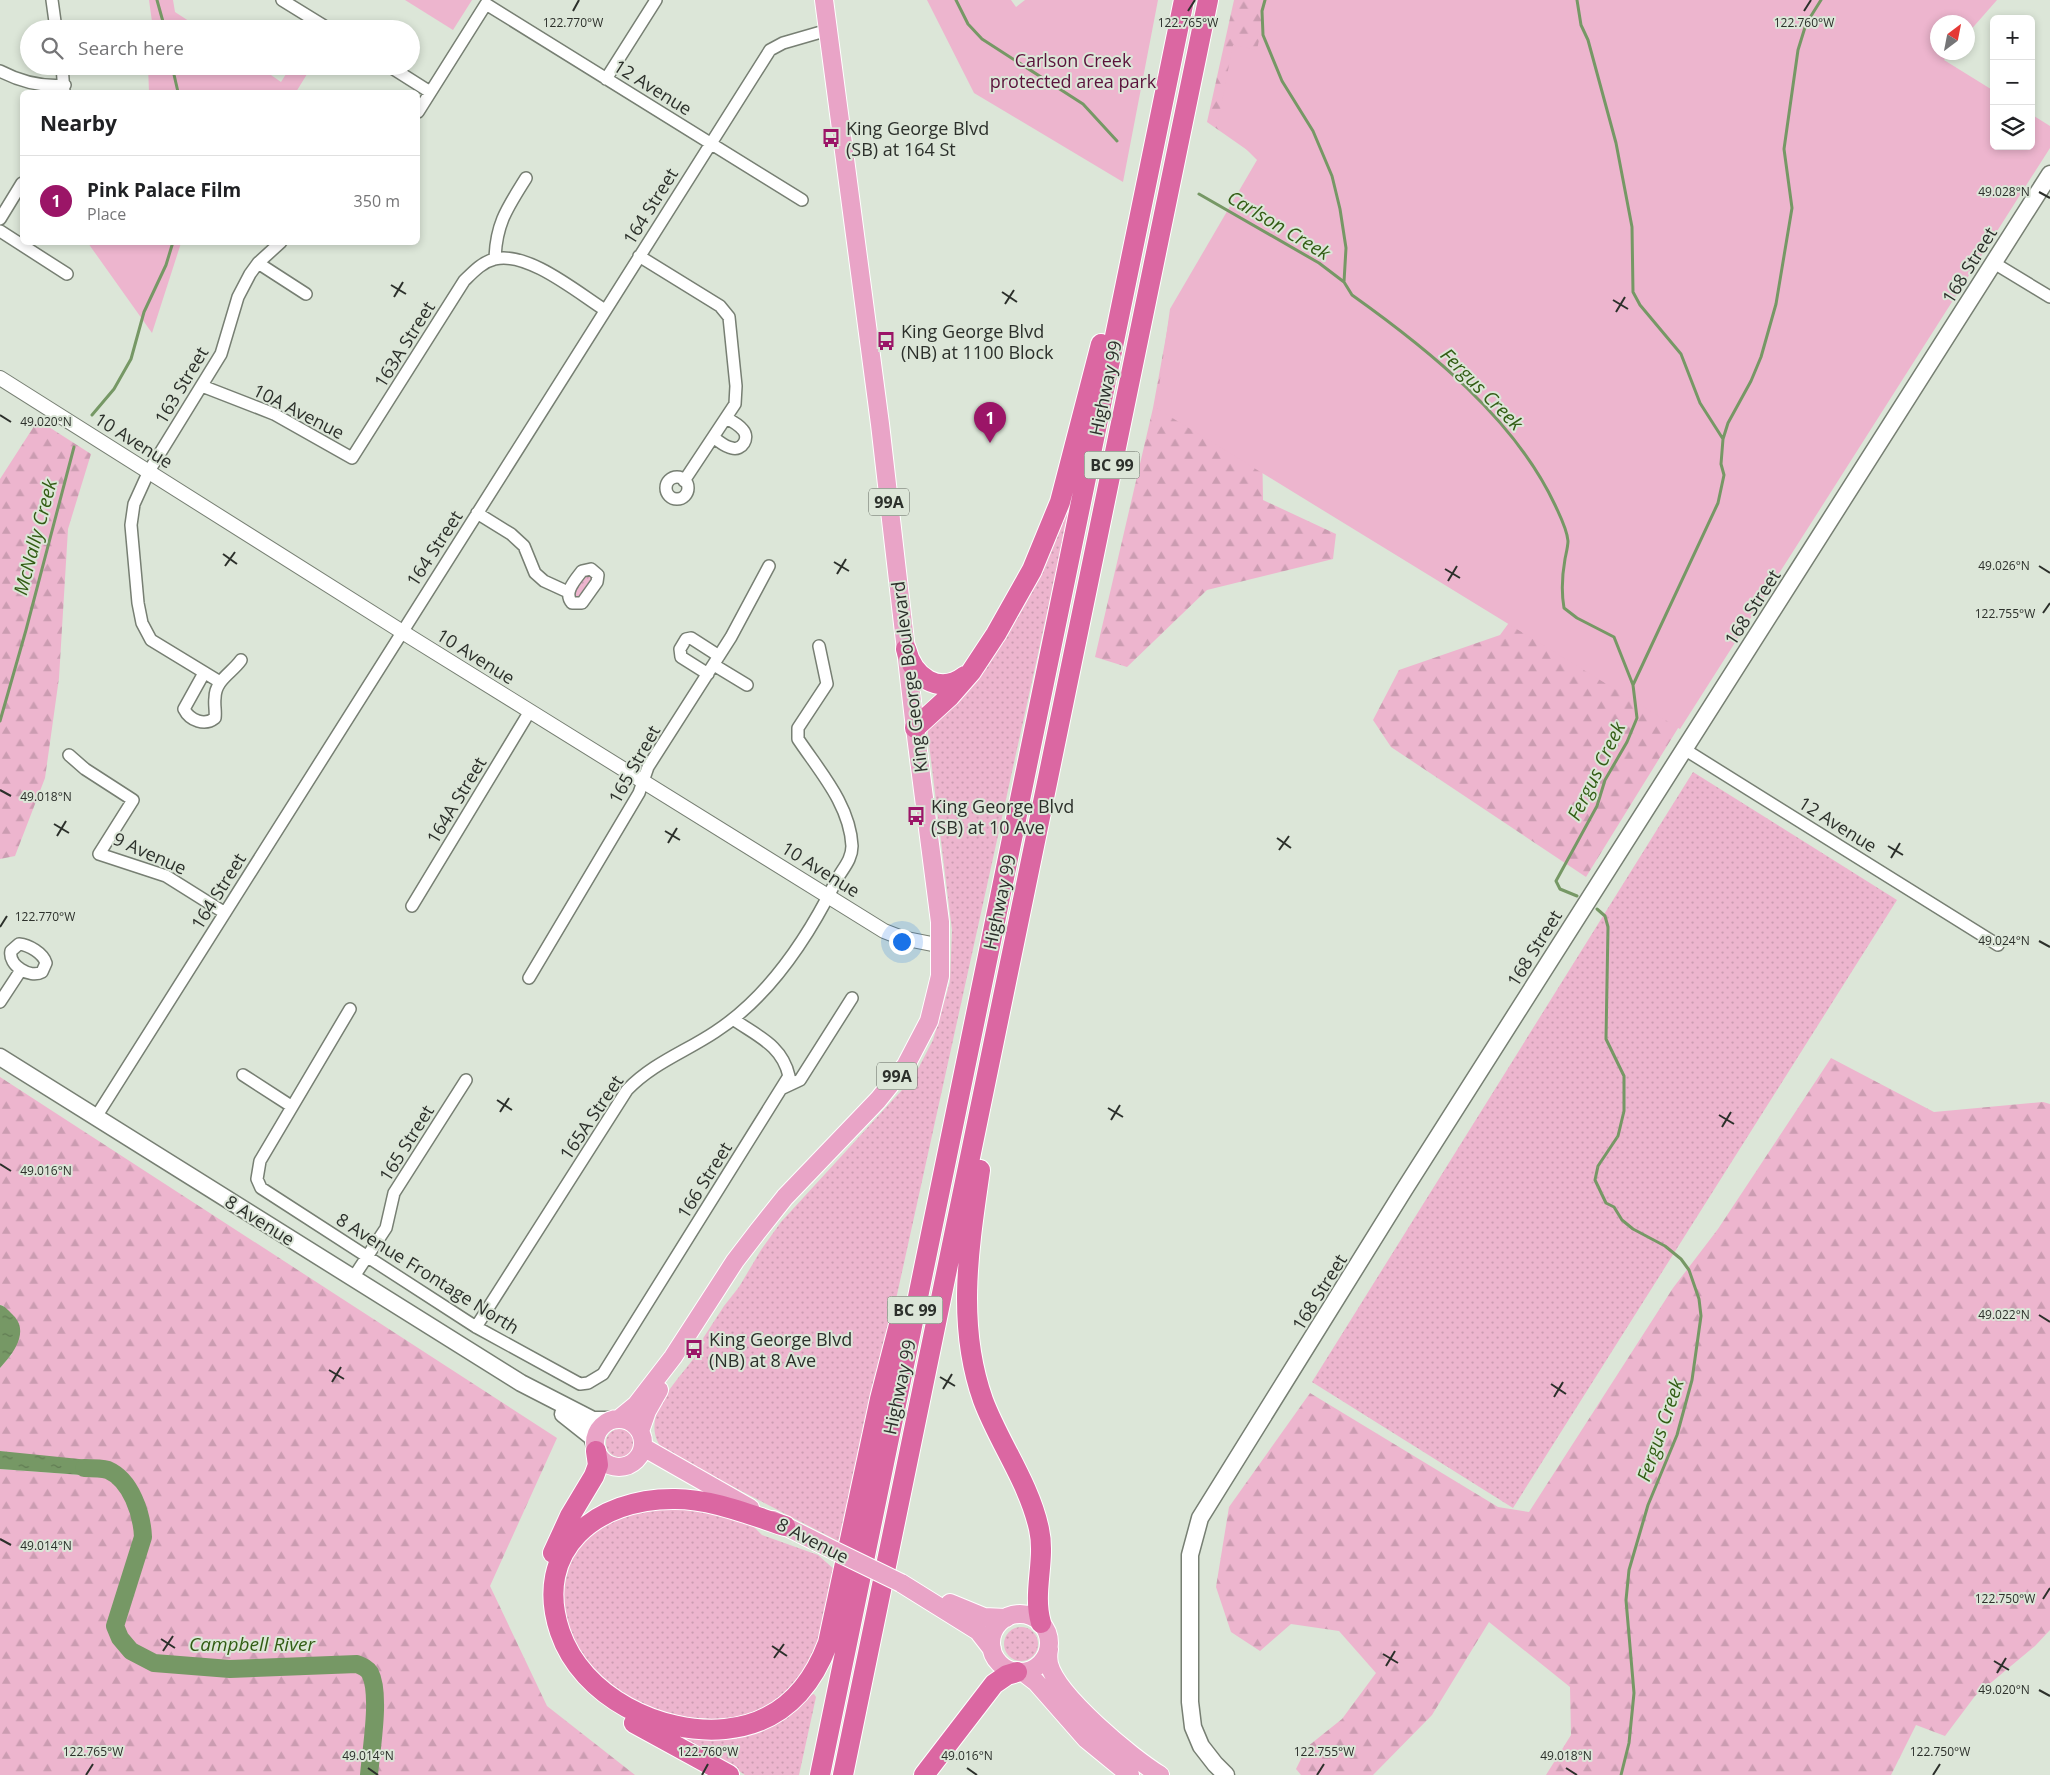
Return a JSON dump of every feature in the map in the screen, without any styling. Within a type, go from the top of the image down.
[{"type":"highway","name":"Highway 99","points":[[820,1775],[1184,0]]},
{"type":"highway","name":"Highway 99","points":[[843,1775],[1208,0]]},
{"type":"highway","points":[[915,728],[962,683],[981,658],[1032,570],[1060,502],[1117,279],[1155,144]]},
{"type":"highway","points":[[906,649],[909,660],[917,672],[930,682],[938,684],[946,684],[960,679],[981,658]]},
{"type":"highway","points":[[1017,931],[974,1219],[966,1305],[972,1360],[981,1393],[1029,1500],[1039,1529],[1041,1561],[1036,1597],[1040,1623]]},
{"type":"highway","points":[[785,1526],[710,1504],[677,1499],[643,1500],[611,1510],[591,1522],[575,1537],[560,1562],[554,1590],[554,1605],[560,1634],[568,1649],[599,1687],[627,1707],[656,1721],[686,1728],[733,1728],[762,1721],[790,1705],[811,1680],[823,1656],[830,1636],[880,1399],[979,1000]]},
{"type":"highway","points":[[596,1448],[598,1465],[594,1476],[563,1529],[546,1574],[543,1606],[551,1638],[568,1668],[592,1694],[607,1706],[729,1775]]},
{"type":"highway","points":[[924,1775],[994,1684],[1007,1674],[1020,1672]]},
{"type":"main road","name":"King George Boulevard","points":[[642,1439],[647,1411],[674,1357],[735,1261],[786,1197],[878,1100],[906,1065],[922,1040],[936,999],[942,946],[865,313],[824,0]]},
{"type":"main road","name":"168 Street","points":[[1226,1775],[1201,1746],[1193,1727],[1190,1702],[1190,1555],[1200,1518],[1404,1190],[2050,174]]},
{"type":"main road","name":"8 Avenue","points":[[0,1058],[521,1383],[580,1426],[592,1437],[596,1448]]},
{"type":"main road","name":"King George Boulevard","points":[[616,1419],[636,1405],[674,1357]]},
{"type":"main road","name":"8 Avenue","points":[[521,1383],[593,1420],[616,1419]]},
{"type":"main road","points":[[616,1419],[631,1422],[642,1439],[638,1459],[626,1466],[612,1466],[605,1463],[596,1448],[598,1432],[607,1422],[616,1419]]},
{"type":"main road","name":"8 Avenue","points":[[642,1439],[725,1496]]},
{"type":"main road","name":"8 Avenue","points":[[626,1466],[655,1468],[725,1496],[901,1584],[978,1615],[997,1619],[1006,1618]]},
{"type":"main road","name":"8 Avenue","points":[[901,1584],[978,1631],[992,1649]]},
{"type":"main road","points":[[1130,1775],[1086,1740],[1036,1682],[1020,1672],[1000,1664],[992,1649],[994,1632],[1006,1618],[1026,1615],[1040,1623],[1048,1635],[1049,1663],[1052,1671],[1075,1702],[1115,1742],[1160,1775]]},
{"type":"main road","points":[[1020,1672],[1032,1669],[1040,1664],[1049,1649]]},
{"type":"street","points":[[52,0],[55,20]]},
{"type":"street","points":[[282,0],[314,20]]},
{"type":"street","points":[[606,79],[656,0]]},
{"type":"street","name":"12 Avenue","points":[[430,92],[486,4],[802,200]]},
{"type":"street","name":"164 Street","points":[[96,1117],[401,631],[770,50],[783,43],[828,30]]},
{"type":"street","points":[[0,71],[41,85],[65,89],[63,75]]},
{"type":"street","points":[[403,75],[430,92],[420,109]]},
{"type":"street","points":[[526,178],[500,222],[496,237],[495,259],[515,258],[533,265],[605,310]]},
{"type":"street","points":[[0,219],[20,186]]},
{"type":"street","points":[[0,231],[20,244]]},
{"type":"street","points":[[22,245],[68,274]]},
{"type":"street","name":"163 Street","points":[[220,682],[151,640],[140,616],[132,519],[134,504],[148,471],[221,354],[238,298],[258,264],[278,245]]},
{"type":"street","points":[[639,256],[720,306],[729,317],[736,386],[735,404],[714,438],[684,480]]},
{"type":"street","name":"163A Street","points":[[352,458],[464,281],[478,267],[495,259]]},
{"type":"street","points":[[1994,263],[2050,297]]},
{"type":"street","points":[[258,264],[306,294]]},
{"type":"street","name":"10 Avenue","points":[[0,378],[401,631],[884,931],[902,938],[942,946]]},
{"type":"street","name":"10A Avenue","points":[[202,386],[274,414],[352,458]]},
{"type":"street","points":[[714,438],[731,448],[738,448],[744,443],[746,436],[743,430],[726,418]]},
{"type":"street","points":[[477,513],[511,534],[524,546],[535,573],[544,581],[568,592]]},
{"type":"street","name":"165 Street","points":[[529,978],[639,793],[648,767],[714,665],[769,566]]},
{"type":"street","name":"165A Street","points":[[476,1327],[627,1090],[652,1068],[714,1033],[751,1003],[787,961],[829,897],[848,862],[852,844],[845,811],[798,739],[798,728],[827,684],[819,646]]},
{"type":"street","points":[[204,672],[184,709],[186,714],[202,723],[208,723],[215,718],[214,697],[220,682],[225,674],[235,669],[242,660]]},
{"type":"street","points":[[714,665],[747,685]]},
{"type":"street","name":"164A Street","points":[[412,906],[530,711]]},
{"type":"street","name":"12 Avenue","points":[[1684,749],[1998,945]]},
{"type":"street","name":"9 Avenue","points":[[69,755],[85,769],[133,800],[99,854],[166,876],[225,913]]},
{"type":"street","points":[[0,1002],[21,970]]},
{"type":"street","name":"166 Street","points":[[588,1383],[602,1374],[783,1088],[800,1080],[852,998]]},
{"type":"street","points":[[243,1075],[291,1106],[350,1009]]},
{"type":"street","points":[[733,1019],[773,1046],[786,1061],[789,1076],[783,1088]]},
{"type":"street","name":"165 Street","points":[[353,1278],[386,1228],[394,1193],[466,1080]]},
{"type":"street","name":"8 Avenue Frontage North","points":[[291,1106],[260,1161],[257,1179],[261,1188],[476,1327],[572,1381],[580,1384],[588,1383]]},
{"type":"green space","points":[[149,0],[173,0],[175,12],[187,20],[152,20]]},
{"type":"green space","points":[[405,0],[472,0],[453,30]]},
{"type":"green space","name":"Carlson Creek protected area park","points":[[927,0],[1011,0],[1016,7],[1025,0],[1158,0],[1123,182],[974,93]]},
{"type":"green space","points":[[1234,0],[1372,0],[1824,492],[1586,877],[1391,747],[1373,720],[1399,670],[1500,635],[1519,609],[1262,439],[1263,500],[1336,534],[1333,559],[1207,590],[1127,667],[1095,657],[1153,408],[1171,309],[1260,159],[1207,122]]},
{"type":"green space","points":[[1267,0],[1997,0],[1975,25],[1975,15],[1930,15],[1930,60],[1944,60],[1990,89],[1990,150],[2035,150],[2035,117],[2050,126],[2050,148],[1680,729],[1156,408],[1170,309],[1257,160],[1218,121],[1233,45],[1257,50]]},
{"type":"green space","points":[[148,75],[271,75],[281,82],[285,75],[306,75],[297,90],[149,90]]},
{"type":"green space","points":[[89,245],[180,245],[152,333]]},
{"type":"green space","points":[[38,420],[91,454],[68,529],[59,678],[45,778],[15,856],[0,859],[0,479]]},
{"type":"green space","points":[[1085,440],[847,1522],[838,1541],[664,1451],[656,1437],[655,1423],[666,1394],[697,1354],[705,1342],[702,1340],[781,1222],[902,1090],[919,1067],[933,1040],[950,982],[952,930],[928,726],[972,684]]},
{"type":"green space","points":[[590,574],[593,577],[583,597],[576,598],[573,592],[584,576]]},
{"type":"green space","points":[[1693,772],[1897,900],[1513,1508],[1312,1382]]},
{"type":"green space","points":[[1831,1058],[1934,1112],[2043,1102],[2050,1104],[2050,1630],[2035,1646],[1975,1696],[1945,1736],[1916,1725],[1891,1775],[1546,1775],[1571,1735],[1570,1687],[1489,1622],[1432,1715],[1373,1775],[1301,1775],[1296,1769],[1307,1747],[1342,1719],[1376,1673],[1339,1631],[1291,1624],[1260,1651],[1231,1632],[1216,1587],[1229,1507],[1310,1393],[1498,1507],[1529,1512],[1673,1288],[1718,1229]]},
{"type":"green space","points":[[0,1077],[557,1438],[490,1586],[547,1706],[635,1775],[0,1775],[0,1469],[95,1476],[0,1451],[0,1368],[12,1354],[4,1306],[0,1305]]},
{"type":"green space","points":[[620,1429],[630,1433],[634,1443],[630,1453],[620,1457],[610,1453],[606,1443],[610,1433]]},
{"type":"green space","points":[[649,1507],[706,1510],[751,1524],[762,1535],[818,1555],[835,1570],[818,1646],[806,1673],[798,1684],[765,1708],[725,1719],[682,1716],[641,1703],[604,1680],[578,1650],[564,1613],[568,1571],[574,1555],[588,1538],[619,1515]]},
{"type":"green space","points":[[1021,1627],[1033,1632],[1038,1644],[1033,1656],[1021,1661],[1009,1656],[1004,1644],[1009,1632]]},
{"type":"green space","points":[[814,1694],[816,1697],[799,1775],[745,1775],[723,1760],[672,1734],[691,1733]]},
{"type":"water","points":[[0,1305],[6,1308],[17,1321],[20,1335],[15,1349],[0,1368]]},
{"type":"water","points":[[0,1451],[89,1460],[106,1470],[95,1476],[0,1469]]},
{"type":"waterway","name":"McNally Creek","points":[[157,0],[163,20]]},
{"type":"waterway","name":"Carlson Creek","points":[[956,0],[968,24],[982,39],[1083,104],[1117,141]]},
{"type":"waterway","name":"Fergus Creek","points":[[1265,0],[1262,11],[1263,35],[1282,81],[1313,131],[1332,176],[1340,209],[1346,248],[1344,282],[1352,295],[1410,338],[1467,388],[1517,443],[1538,474],[1555,505],[1566,532],[1568,543],[1562,584],[1564,608],[1577,618],[1614,637],[1633,685],[1637,718],[1627,742],[1605,780],[1597,806],[1556,881],[1560,889],[1577,896]]},
{"type":"waterway","points":[[1577,0],[1581,25],[1588,40],[1616,143],[1632,227],[1633,292],[1640,305],[1681,354],[1700,403],[1723,439]]},
{"type":"waterway","points":[[1633,685],[1718,503],[1724,475],[1721,464],[1723,439],[1728,423],[1751,381],[1761,357],[1776,304],[1792,208],[1784,149],[1798,50],[1806,24],[1821,0]]},
{"type":"waterway","name":"McNally Creek","points":[[174,75],[178,90]]},
{"type":"waterway","name":"Carlson Creek","points":[[1199,194],[1319,263],[1344,282]]},
{"type":"waterway","name":"McNally Creek","points":[[92,415],[114,389],[131,359],[144,312],[166,265],[172,245]]},
{"type":"waterway","name":"McNally Creek","points":[[0,721],[74,447]]},
{"type":"waterway","name":"Fergus Creek","points":[[1597,909],[1605,916],[1608,927],[1606,1039],[1624,1076],[1624,1111],[1618,1136],[1598,1166],[1595,1180],[1606,1203],[1614,1207],[1622,1220],[1633,1229],[1665,1246],[1681,1259],[1689,1270],[1699,1299],[1701,1316],[1692,1380],[1677,1435],[1648,1505],[1629,1570],[1626,1600],[1634,1693],[1629,1743],[1621,1775]]},
{"type":"waterway","name":"Campbell River","points":[[84,1468],[105,1469],[116,1475],[123,1481],[138,1508],[143,1537],[115,1626],[120,1638],[131,1651],[154,1663],[230,1669],[357,1664],[363,1666],[370,1673],[375,1694],[369,1775]]},
{"type":"place","name":"King George Blvd (SB) at 164 St","points":[[831,138]]},
{"type":"place","name":"King George Blvd (NB) at 1100 Block","points":[[886,341]]},
{"type":"place","name":"Pink Palace Film","points":[[990,443]]},
{"type":"place","name":"King George Blvd (SB) at 10 Ave","points":[[916,816]]},
{"type":"place","name":"King George Blvd (NB) at 8 Ave","points":[[694,1349]]}]
